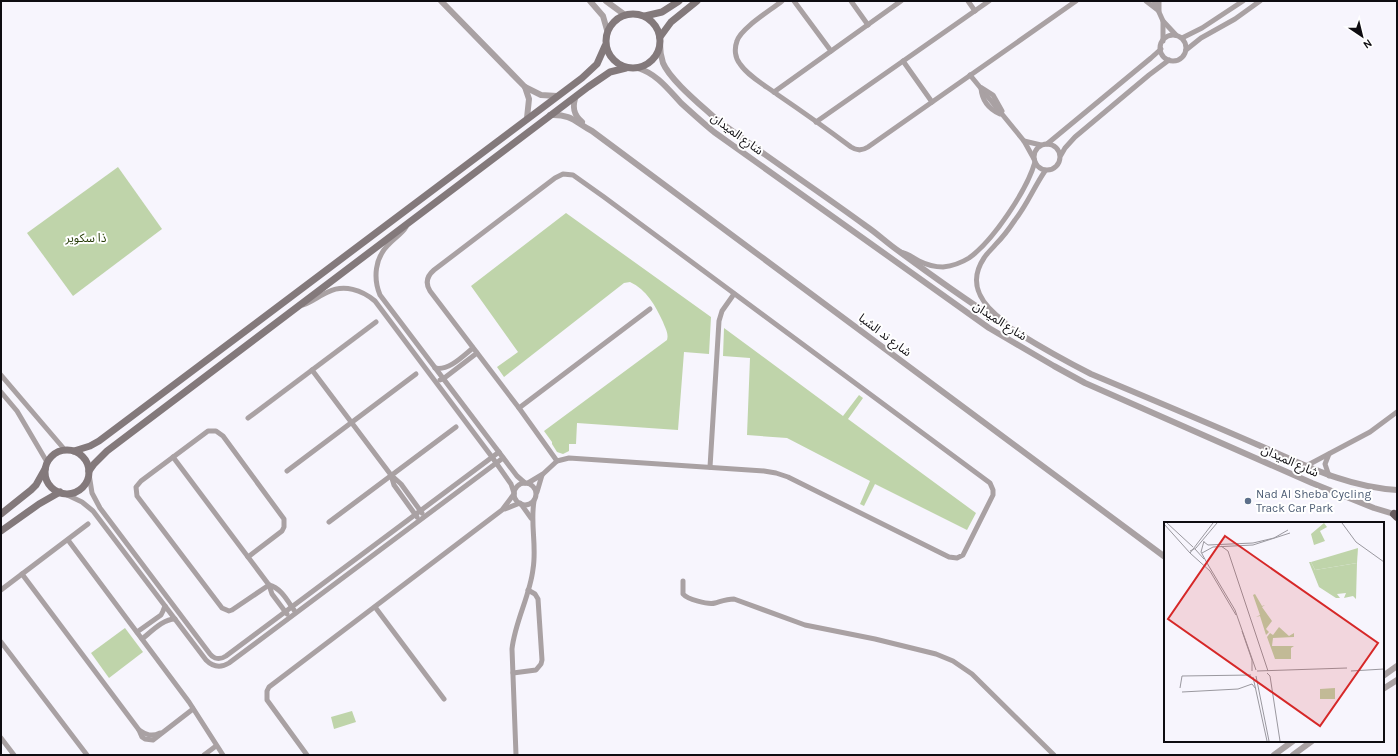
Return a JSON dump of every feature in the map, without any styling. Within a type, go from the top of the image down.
[{"type":"main road","points":[[645,16],[662,12],[679,1]]},
{"type":"main road","points":[[46,466],[45,474],[51,487],[61,493],[69,494],[80,489],[87,480],[94,464],[107,451],[576,96],[610,72],[626,68],[638,68],[653,60],[658,52],[660,41],[671,22],[697,1]]},
{"type":"main road","points":[[626,68],[618,65],[612,60],[608,54],[606,46],[605,40],[607,30],[614,20],[624,15],[638,14],[645,16],[655,25],[660,41]]},
{"type":"main road","points":[[1,514],[36,485],[46,466],[55,454],[65,450],[74,451],[90,446],[99,440],[594,68],[600,60],[606,46]]},
{"type":"main road","points":[[74,451],[86,461],[89,473]]},
{"type":"main road","points":[[1,531],[43,501],[61,493]]},
{"type":"street","points":[[441,1],[525,87],[541,95],[557,96]]},
{"type":"street","points":[[590,1],[603,16],[607,30]]},
{"type":"street","points":[[606,1],[624,15]]},
{"type":"street","points":[[782,1],[742,32],[735,46],[736,56],[741,65],[774,92],[854,149],[861,150],[868,147],[1076,1]]},
{"type":"street","points":[[794,1],[831,51]]},
{"type":"street","points":[[851,1],[868,25]]},
{"type":"street","points":[[774,92],[901,1]]},
{"type":"street","points":[[968,1],[975,11]]},
{"type":"street","points":[[816,122],[988,1]]},
{"type":"street","points":[[1146,1],[1159,11]]},
{"type":"street","points":[[1154,1],[1163,21],[1176,35],[1182,38],[1186,44],[1186,50]]},
{"type":"street","points":[[1159,1],[1159,11]]},
{"type":"street","points":[[1182,38],[1202,28],[1243,1]]},
{"type":"street","points":[[1161,49],[1164,57],[1169,60],[1174,61],[1181,59],[1186,50],[1201,38],[1260,1]]},
{"type":"street","points":[[1047,144],[1161,49],[1163,41],[1163,21]]},
{"type":"street","points":[[1163,41],[1170,36],[1176,35]]},
{"type":"street","name":"شارع الميدان","points":[[660,41],[661,57],[666,69],[705,109],[728,128],[868,227],[898,252],[1016,332],[1065,361],[1091,374],[1329,476],[1359,485],[1397,490]]},
{"type":"street","points":[[1060,155],[1075,137],[1169,60]]},
{"type":"street","points":[[903,61],[932,102]]},
{"type":"street","name":"شارع الميدان","points":[[638,68],[656,76],[686,108],[714,132],[973,317],[1021,348],[1085,383],[1312,483],[1374,508],[1396,515]]},
{"type":"street","points":[[970,75],[1024,141],[1038,167],[1045,171],[1051,170],[1060,162],[1060,155],[1056,147],[1047,144],[1041,145],[1024,141]]},
{"type":"street","points":[[525,87],[529,99],[527,118]]},
{"type":"street","name":"شارع ند الشبا","points":[[576,96],[573,106],[576,116],[592,131]]},
{"type":"street","name":"شارع ند الشبا","points":[[550,116],[559,115],[570,117],[592,131],[1164,556]]},
{"type":"street","points":[[898,252],[909,254],[926,264],[936,266],[953,265],[968,258],[994,233],[1008,213],[1028,180],[1036,150],[1041,145]]},
{"type":"street","points":[[1016,332],[991,311],[982,300],[977,287],[978,272],[983,259],[1003,237],[1017,218],[1045,171]]},
{"type":"street","points":[[307,755],[267,700],[266,691],[502,510],[518,486],[543,474],[557,460],[569,458],[710,467],[782,474],[953,558],[960,557],[966,552],[993,495],[992,486],[987,480],[573,175],[564,174],[555,178],[434,270],[427,282],[430,291],[557,460]]},
{"type":"street","points":[[408,224],[401,234],[388,245],[382,254],[377,268],[376,284],[380,295],[517,476],[526,483],[534,486],[536,492]]},
{"type":"street","points":[[298,307],[312,302],[327,292],[336,289],[352,289],[363,292],[371,297],[379,305],[417,355],[496,462],[510,482],[516,500],[528,512],[532,521]]},
{"type":"street","points":[[710,467],[718,326],[722,311],[734,294]]},
{"type":"street","points":[[519,408],[650,309]]},
{"type":"street","points":[[248,418],[376,322]]},
{"type":"street","points":[[435,368],[442,369],[449,366],[473,348]]},
{"type":"street","points":[[417,355],[422,358],[440,380],[477,353]]},
{"type":"street","points":[[312,370],[391,475],[398,481],[425,516]]},
{"type":"street","points":[[287,471],[416,374]]},
{"type":"street","points":[[1,375],[65,450]]},
{"type":"street","points":[[1,392],[17,411],[46,466]]},
{"type":"street","points":[[1306,466],[1370,432],[1397,412]]},
{"type":"street","points":[[329,522],[456,427]]},
{"type":"street","points":[[248,557],[282,531],[284,527],[284,519],[220,432],[208,431],[138,484],[136,492],[139,499],[222,608],[225,610],[232,610],[269,585]]},
{"type":"street","points":[[89,473],[92,493],[100,508],[212,656],[220,659],[499,452]]},
{"type":"street","points":[[1329,476],[1326,470],[1326,464],[1330,453]]},
{"type":"street","points":[[173,457],[269,585],[270,592],[290,618]]},
{"type":"street","points":[[61,493],[82,502],[93,511],[206,660],[217,666],[226,665],[229,663],[503,458]]},
{"type":"street","points":[[516,755],[513,642],[534,565],[532,521],[536,492],[543,474]]},
{"type":"street","points":[[391,475],[394,485],[419,520]]},
{"type":"street","points":[[502,510],[520,504],[528,504],[534,501]]},
{"type":"street","points":[[1,590],[88,524]]},
{"type":"street","points":[[68,540],[137,632],[223,755]]},
{"type":"street","points":[[22,574],[142,737],[150,740],[156,739],[193,710]]},
{"type":"street","points":[[683,580],[683,594],[688,598],[711,604],[726,599],[734,599],[805,625],[875,639],[936,654],[948,659],[972,674],[1054,755]]},
{"type":"street","points":[[269,585],[278,589],[296,613]]},
{"type":"street","points":[[513,673],[536,670],[541,664],[542,660],[538,599],[535,594],[528,590]]},
{"type":"street","points":[[137,632],[161,614],[164,611],[165,606]]},
{"type":"street","points":[[374,607],[444,699]]},
{"type":"street","points":[[142,639],[164,622],[175,619]]},
{"type":"street","points":[[1,642],[87,755]]},
{"type":"street","points":[[1384,675],[1397,666]]},
{"type":"street","points":[[1384,689],[1397,680]]},
{"type":"street","points":[[1,738],[14,755]]},
{"type":"street","points":[[1274,755],[1292,742]]},
{"type":"street","points":[[1293,755],[1311,742]]},
{"type":"street","points":[[204,755],[216,746]]},
{"type":"green space","name":"ذا سكوير","points":[[118,167],[162,229],[73,296],[27,233]]},
{"type":"green space","points":[[566,213],[711,317],[709,354],[684,352],[678,430],[577,423],[576,444],[569,444],[569,451],[563,454],[557,452],[544,431],[667,340],[668,335],[654,304],[641,289],[630,282],[624,283],[504,377],[497,367],[518,352],[471,286]]},
{"type":"green space","points":[[724,328],[843,416],[859,395],[863,398],[848,419],[976,513],[967,530],[875,484],[864,506],[860,504],[870,481],[787,438],[747,435],[750,358],[723,356]]},
{"type":"green space","points":[[125,628],[143,652],[109,678],[91,653]]},
{"type":"green space","points":[[352,711],[356,722],[334,729],[331,717]]},
{"type":"place","name":"Nad Al Sheba Cycling Track Car Park","points":[[1248,501]]}]
